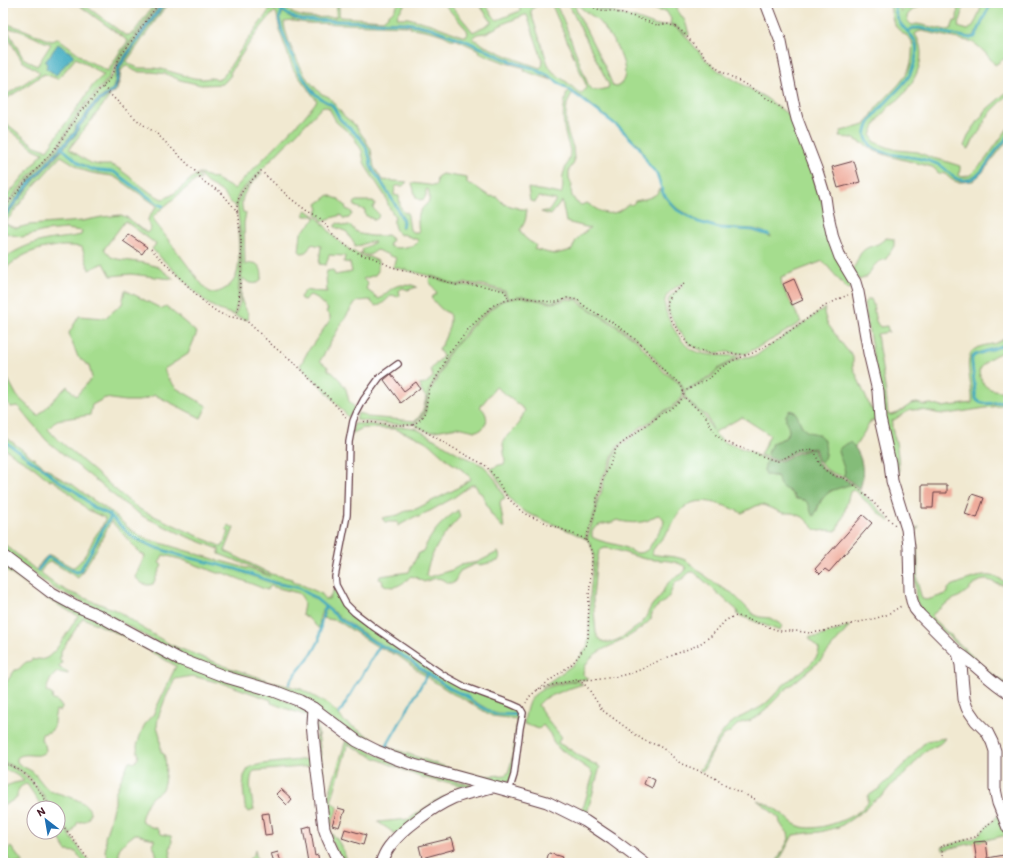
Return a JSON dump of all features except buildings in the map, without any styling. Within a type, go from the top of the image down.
[{"type":"street","points":[[766,3],[781,42],[797,119],[817,171],[825,197],[831,231],[840,257],[855,282],[858,292],[868,353],[878,390],[880,419],[890,463],[892,481],[907,529],[909,547],[909,583],[912,601],[915,609],[920,615],[958,653],[1008,692]]},
{"type":"street","points":[[3,556],[52,593],[74,605],[98,615],[179,659],[226,677],[300,701],[357,741],[377,751],[414,765],[547,802],[584,821],[612,839],[644,863]]},
{"type":"street","points":[[958,653],[961,665],[966,708],[987,732],[995,751],[995,789],[998,803],[1008,828]]},
{"type":"street","points":[[312,708],[312,723],[324,828],[339,863]]},
{"type":"street","points":[[381,863],[389,846],[415,822],[429,812],[454,798],[493,787]]},
{"type":"lane","points":[[398,364],[380,377],[364,399],[353,421],[349,442],[347,515],[335,577],[336,585],[346,604],[354,612],[443,675],[465,687],[520,708],[523,713],[514,776],[509,791]]},
{"type":"path","points":[[3,209],[58,145],[81,111],[103,87],[112,75],[120,57],[159,3]]},
{"type":"path","points":[[583,3],[600,10],[612,11],[635,17],[657,25],[667,24],[674,26],[683,32],[707,60],[719,70],[767,97],[797,119]]},
{"type":"path","points":[[103,87],[129,112],[155,132],[198,173],[202,180],[221,192],[237,211]]},
{"type":"path","points":[[234,317],[239,301],[241,273],[241,238],[236,205],[241,192],[261,171],[290,198],[307,211],[319,217],[336,238],[354,251],[365,256],[369,256],[392,267],[456,285],[465,284],[482,286],[505,291],[508,299]]},
{"type":"path","points":[[151,249],[206,304],[219,313],[245,320],[250,324],[301,369],[348,420],[392,425],[413,425],[418,427],[485,465],[496,478],[507,497],[523,512],[583,538],[589,544],[592,554],[588,638],[585,647],[573,663],[529,697],[523,713]]},
{"type":"path","points":[[684,284],[669,296],[667,305],[672,322],[688,344],[693,348],[713,354],[727,353],[748,355]]},
{"type":"path","points":[[683,392],[710,378],[719,369],[732,361],[748,355],[781,337],[824,306],[858,292]]},
{"type":"path","points":[[413,425],[421,419],[425,412],[430,390],[440,374],[446,357],[452,348],[466,334],[469,328],[488,310],[500,302],[522,296],[551,302],[558,302],[567,298],[578,300],[637,341],[665,371],[680,382],[684,397],[706,417],[716,435],[724,441],[778,461],[797,452],[814,449],[818,462],[823,468],[836,476],[844,477],[874,503],[896,526]]},
{"type":"path","points":[[586,541],[596,509],[597,498],[600,494],[603,478],[610,465],[616,448],[684,397]]},
{"type":"path","points":[[536,691],[550,685],[576,680],[602,679],[645,668],[651,664],[698,645],[711,636],[732,617],[738,616],[780,631],[810,633],[824,631],[834,627],[847,626],[877,618],[886,615],[912,601]]},
{"type":"path","points":[[576,680],[583,683],[588,688],[602,710],[644,740],[668,752],[682,764],[707,774],[724,785],[757,800]]},
{"type":"path","points":[[3,763],[26,775],[45,800]]},
{"type":"path","points":[[944,863],[941,846],[975,837],[994,820],[997,815],[998,803]]},
{"type":"path","points":[[66,831],[91,863]]},
{"type":"green space","points":[[76,3],[82,3],[125,35],[129,35],[134,32],[155,3],[158,3],[119,57],[108,79],[80,110],[58,145],[3,208],[3,201],[43,153],[34,149],[3,125],[3,121],[35,146],[47,150],[93,85],[104,75],[76,58],[58,79],[44,74],[3,101],[3,97],[40,73],[22,61],[3,29],[3,21],[4,23],[51,41],[58,38],[84,59],[108,71],[128,41]],"holes":[[[7,29],[24,32],[51,44],[37,66],[23,58]]]},
{"type":"green space","points":[[160,3],[162,3],[119,64],[113,88],[90,107],[85,116],[76,126],[75,131],[28,183],[3,216],[4,209],[59,146],[81,111],[113,75],[120,57]]},
{"type":"green space","points":[[166,3],[168,3],[127,61],[138,68],[161,69],[193,78],[218,79],[223,77],[268,12],[270,7],[268,3],[273,3],[282,11],[279,20],[297,70],[312,91],[320,99],[334,108],[339,120],[360,138],[365,145],[373,173],[378,178],[394,204],[402,222],[402,229],[404,222],[402,215],[381,180],[374,172],[366,145],[361,137],[340,119],[335,108],[313,90],[298,70],[283,31],[280,19],[283,12],[293,19],[301,20],[405,24],[431,29],[464,41],[512,63],[532,68],[552,80],[524,71],[525,68],[506,63],[480,53],[479,50],[455,39],[450,39],[431,31],[410,28],[410,26],[307,23],[293,21],[284,22],[290,45],[305,76],[320,93],[329,97],[344,116],[354,124],[371,150],[374,167],[382,180],[407,182],[403,186],[395,186],[394,195],[399,196],[401,207],[405,213],[407,212],[410,230],[413,232],[419,232],[419,214],[428,203],[429,198],[428,189],[426,190],[424,199],[420,200],[416,198],[412,183],[436,186],[437,177],[442,174],[467,178],[467,183],[489,196],[497,197],[504,204],[526,209],[525,220],[520,230],[525,238],[536,246],[534,249],[555,254],[572,250],[577,239],[590,228],[566,222],[562,201],[551,215],[541,212],[549,211],[556,200],[539,197],[535,202],[530,201],[528,188],[561,194],[563,187],[563,175],[570,154],[570,149],[565,135],[563,118],[567,92],[569,91],[572,93],[567,104],[566,125],[573,147],[574,163],[569,170],[569,179],[572,185],[572,196],[576,202],[581,205],[587,203],[603,212],[612,213],[617,212],[635,201],[653,196],[660,189],[665,198],[673,207],[697,222],[718,228],[753,231],[772,237],[764,232],[754,229],[719,227],[698,221],[678,209],[663,193],[658,174],[649,165],[640,146],[620,127],[580,96],[532,67],[513,61],[431,27],[406,22],[302,19],[287,13],[275,3],[278,3],[297,15],[316,18],[336,17],[337,3],[339,3],[339,15],[341,17],[383,20],[399,3],[406,3],[398,14],[397,18],[408,18],[431,24],[462,36],[466,36],[468,34],[467,30],[443,3],[449,3],[473,32],[491,23],[478,3],[484,3],[497,20],[520,11],[517,3],[523,3],[527,6],[535,3],[543,3],[533,8],[531,13],[548,64],[553,72],[581,93],[585,90],[586,85],[551,3],[555,3],[563,19],[589,87],[593,90],[608,88],[609,85],[568,3],[574,3],[613,86],[616,87],[623,81],[625,74],[624,64],[620,54],[615,44],[597,20],[575,3],[582,3],[600,10],[635,18],[657,26],[674,26],[682,32],[706,60],[719,71],[766,98],[793,118],[852,287],[849,289],[846,288],[823,261],[781,277],[782,286],[801,322],[745,354],[727,352],[713,353],[701,350],[689,344],[676,326],[668,311],[668,301],[670,296],[684,285],[682,283],[672,290],[665,300],[666,312],[678,335],[692,350],[704,354],[741,356],[732,360],[709,377],[684,391],[681,384],[662,367],[637,339],[610,320],[588,308],[579,299],[567,297],[551,302],[522,296],[508,299],[505,291],[483,285],[465,283],[456,285],[435,277],[393,267],[396,258],[377,250],[369,255],[360,253],[363,252],[362,249],[375,242],[369,242],[355,247],[354,242],[347,232],[335,227],[335,225],[338,223],[345,226],[351,226],[360,234],[371,236],[387,235],[392,239],[389,246],[395,248],[412,247],[418,240],[403,234],[401,235],[397,232],[394,225],[395,217],[385,196],[364,162],[362,151],[353,136],[336,122],[329,108],[323,106],[240,192],[237,198],[236,208],[221,191],[207,183],[198,173],[216,179],[234,189],[304,117],[317,101],[293,69],[280,32],[275,11],[251,41],[230,73],[231,75],[223,84],[201,85],[180,80],[166,74],[135,71],[126,65],[121,71],[117,90],[111,95],[118,83],[121,66]],"holes":[[[527,15],[543,63],[540,68],[485,46],[473,37],[477,34],[486,33],[505,23]]]},
{"type":"green space","points":[[602,3],[617,3],[614,11],[598,8]]},
{"type":"green space","points":[[654,3],[676,3],[678,11],[685,21],[689,34],[688,36],[675,25],[670,24],[671,19],[666,11],[659,11],[655,9]]},
{"type":"green space","points":[[890,3],[894,3],[898,21],[914,40],[916,48],[915,55],[908,77],[882,105],[866,128],[865,135],[867,142],[880,152],[925,160],[936,164],[942,167],[955,179],[964,181],[974,178],[981,172],[1008,137],[1008,140],[982,173],[973,181],[957,182],[945,174],[938,173],[932,167],[875,151],[852,138],[839,137],[841,131],[865,125],[877,107],[905,77],[908,70],[911,62],[912,42],[910,38],[895,26],[892,18]]},
{"type":"green space","points":[[895,3],[900,3],[901,12],[911,3],[924,3],[910,12],[907,18],[908,21],[912,25],[917,24],[947,30],[951,29],[954,21],[957,21],[958,3],[963,3],[962,15],[958,27],[968,30],[975,22],[983,3],[991,3],[974,36],[970,37],[920,28],[912,28],[908,31],[898,18]]},
{"type":"green space","points":[[993,3],[1008,3],[1008,56],[995,65],[976,44],[972,42],[922,31],[918,32],[915,34],[921,50],[919,68],[906,91],[888,108],[876,123],[871,136],[875,142],[887,147],[897,150],[918,152],[932,158],[960,166],[959,175],[962,177],[970,175],[985,160],[1008,128],[1008,135],[980,172],[972,178],[959,179],[934,162],[887,153],[869,143],[866,136],[870,122],[906,82],[913,69],[917,44],[914,37],[909,32],[913,29],[920,29],[975,38]]},
{"type":"green space","points":[[1008,91],[1008,95],[985,120],[981,131],[975,136],[970,147],[967,149],[964,146],[969,134],[986,110]]},
{"type":"green space","points":[[110,95],[69,149],[90,163],[111,165],[118,168],[151,193],[162,199],[167,198],[176,192],[197,174],[201,180],[196,180],[153,217],[155,222],[200,282],[211,293],[219,292],[226,288],[232,283],[236,276],[239,259],[238,226],[240,238],[241,273],[238,301],[234,315],[219,310],[207,303],[152,249],[156,244],[125,221],[104,249],[111,257],[117,259],[145,263],[158,267],[174,279],[131,274],[111,276],[104,263],[89,270],[82,247],[73,246],[56,246],[30,252],[13,262],[3,272],[3,259],[21,249],[46,240],[81,235],[82,231],[66,229],[45,231],[22,237],[3,232],[3,220],[36,178],[63,150],[79,164],[94,171],[114,172],[158,204],[115,172],[94,170],[80,163],[63,149],[77,133],[79,127],[87,118],[92,109]],"holes":[[[61,156],[85,171],[112,176],[157,206],[148,219],[151,228],[147,233],[128,218],[121,215],[82,221],[29,225],[17,228],[5,223],[33,187]]]},
{"type":"green space","points":[[261,172],[262,173],[246,190],[242,200],[243,212],[246,213],[244,223],[245,265],[254,263],[258,265],[262,272],[261,279],[256,283],[249,282],[243,278],[241,298],[248,313],[248,320],[235,316],[240,302],[240,281],[242,273],[241,238],[237,205],[241,193]]},
{"type":"green space","points":[[329,195],[339,199],[345,205],[346,209],[351,211],[352,214],[349,218],[344,219],[341,215],[322,221],[316,214],[319,209],[317,204]]},
{"type":"green space","points":[[356,201],[373,201],[375,204],[373,208],[378,214],[378,218],[375,220],[365,215],[365,210],[356,207],[354,204]]},
{"type":"green space","points":[[306,210],[318,218],[335,238],[350,250],[378,261],[378,271],[375,275],[363,279],[368,284],[366,289],[379,299],[399,285],[412,285],[417,287],[408,290],[403,288],[399,290],[400,295],[398,297],[392,295],[382,304],[376,306],[369,300],[359,301],[354,304],[320,361],[328,367],[328,370],[340,380],[346,389],[349,401],[355,408],[348,417],[324,389],[300,366],[308,351],[330,320],[330,316],[326,312],[328,309],[315,297],[310,295],[304,300],[300,297],[306,290],[327,292],[327,271],[333,270],[335,275],[352,272],[350,263],[344,262],[345,256],[329,255],[326,265],[319,264],[321,246],[311,244],[309,249],[303,253],[299,251],[301,233],[315,219],[314,216],[305,216],[304,213]]},
{"type":"green space","points":[[886,238],[894,239],[894,246],[886,259],[878,262],[867,277],[859,280],[852,269],[860,255],[869,247],[878,244]]},
{"type":"green space","points":[[430,277],[456,286],[465,285],[482,287],[504,292],[507,299],[500,301],[469,327],[465,334],[448,353],[445,357],[442,368],[429,390],[424,412],[413,424],[392,424],[356,420],[358,413],[367,417],[415,421],[421,413],[426,397],[419,385],[425,384],[433,377],[431,369],[443,356],[439,350],[450,322],[449,313],[441,309],[431,298],[437,293],[429,281]]},
{"type":"green space","points":[[125,290],[162,309],[166,306],[197,333],[188,354],[164,369],[167,377],[176,388],[207,406],[201,418],[155,395],[139,401],[125,401],[105,398],[92,405],[90,415],[57,420],[48,429],[54,436],[141,510],[222,547],[229,532],[226,530],[228,525],[234,528],[225,551],[271,574],[292,579],[292,582],[322,594],[324,599],[329,599],[334,589],[351,613],[382,636],[443,676],[515,708],[520,714],[494,713],[436,679],[403,655],[375,641],[299,587],[275,582],[236,569],[178,554],[133,537],[108,513],[95,507],[78,493],[54,477],[43,467],[32,461],[3,439],[3,435],[58,477],[72,484],[111,512],[131,530],[144,538],[270,576],[250,566],[219,554],[219,549],[144,517],[122,502],[46,440],[18,406],[11,407],[3,397],[3,370],[17,396],[38,416],[67,386],[76,396],[92,378],[89,366],[78,357],[69,333],[79,316],[105,318],[122,304]]},
{"type":"green space","points":[[522,297],[551,303],[567,299],[578,300],[581,304],[637,341],[664,372],[682,387],[683,397],[670,408],[660,413],[641,427],[616,448],[602,478],[599,493],[596,497],[596,509],[586,534],[586,539],[522,510],[508,496],[491,469],[504,464],[503,444],[505,438],[519,424],[525,410],[496,387],[480,407],[485,412],[487,420],[485,426],[481,430],[475,431],[458,427],[429,432],[415,425],[425,413],[430,391],[443,369],[446,358],[453,348],[466,335],[470,328],[500,302]]},
{"type":"green space","points":[[871,299],[876,321],[880,327],[887,326],[889,332],[877,334],[888,415],[898,413],[911,404],[917,403],[924,405],[931,404],[942,407],[972,403],[968,365],[971,353],[977,348],[996,343],[1008,337],[1008,342],[975,354],[971,357],[971,362],[975,399],[981,404],[986,405],[1008,401],[1008,403],[948,414],[912,410],[892,421],[892,429],[898,456],[898,480],[895,480],[864,303]]},
{"type":"green space","points":[[825,308],[824,313],[827,323],[846,349],[852,354],[853,367],[871,409],[876,409],[878,420],[871,421],[855,447],[850,442],[844,476],[831,472],[820,463],[824,458],[814,433],[806,431],[801,424],[787,421],[789,432],[785,438],[772,443],[767,457],[760,455],[770,435],[742,417],[715,432],[716,435],[724,442],[767,459],[764,470],[772,476],[777,476],[782,487],[789,491],[796,499],[805,500],[817,511],[822,499],[826,495],[835,489],[852,484],[890,521],[888,521],[853,490],[850,492],[843,517],[836,531],[816,530],[803,517],[792,513],[783,513],[763,505],[758,505],[742,513],[729,507],[714,503],[699,501],[692,503],[683,508],[678,514],[667,532],[652,551],[652,554],[679,558],[687,561],[717,585],[732,593],[753,614],[760,617],[770,618],[782,625],[780,631],[738,615],[737,610],[694,572],[690,572],[681,580],[675,582],[668,598],[652,612],[651,619],[625,639],[602,650],[592,657],[585,668],[583,675],[589,679],[542,687],[574,664],[587,648],[589,638],[590,596],[594,554],[590,543],[587,540],[597,509],[598,498],[601,494],[604,478],[617,449],[660,414],[671,409],[684,398],[705,417],[713,430],[707,416],[699,411],[685,397],[684,392],[710,378],[719,369],[733,361],[745,357],[756,356]],"holes":[[[658,515],[663,519],[663,525],[649,548],[643,552],[638,553],[622,546],[600,541],[592,537],[592,531],[597,526],[617,520],[637,523],[649,520]],[[606,548],[645,559],[664,560],[678,563],[686,569],[682,574],[671,580],[651,606],[642,623],[619,639],[603,642],[599,639],[596,633],[593,598],[596,565],[599,552]]]},
{"type":"green space","points":[[1008,343],[1008,351],[991,358],[979,371],[982,382],[988,388],[1008,392],[1008,399],[991,403],[982,403],[976,399],[972,358]]},
{"type":"green space","points":[[790,410],[795,412],[798,416],[804,429],[808,432],[819,435],[823,439],[825,452],[824,459],[820,463],[815,448],[795,452],[779,459],[771,459],[767,457],[772,443],[785,438],[789,432],[786,415]]},
{"type":"green space","points":[[354,424],[408,427],[417,429],[459,454],[484,466],[495,479],[505,498],[501,500],[500,503],[504,528],[491,514],[482,494],[475,485],[471,485],[453,498],[419,517],[414,517],[398,526],[398,522],[385,522],[382,518],[416,509],[454,490],[471,479],[464,471],[450,462],[430,444],[421,439],[395,429],[363,428],[351,434]]},
{"type":"green space","points":[[3,441],[42,468],[53,478],[78,494],[94,508],[102,511],[110,517],[79,571],[74,571],[48,557],[42,563],[37,571],[38,572],[48,558],[74,572],[77,573],[80,572],[111,518],[132,538],[154,548],[236,570],[274,584],[298,588],[324,606],[320,617],[319,629],[302,614],[304,605],[301,595],[298,593],[270,586],[267,590],[224,573],[218,573],[180,559],[163,555],[159,563],[162,565],[153,584],[143,584],[135,577],[145,556],[140,553],[111,521],[96,550],[78,578],[52,562],[46,564],[40,573],[53,583],[69,592],[118,611],[139,626],[171,645],[227,667],[279,684],[301,689],[329,705],[345,722],[385,746],[449,768],[473,774],[487,776],[505,775],[508,773],[514,747],[517,719],[492,716],[453,694],[427,677],[428,675],[451,690],[494,714],[520,715],[511,779],[503,782],[489,781],[401,757],[255,682],[189,658],[162,645],[94,607],[55,589],[3,550],[3,543],[36,570],[44,559],[50,555],[74,567],[86,554],[105,518],[88,510],[64,488],[52,480],[50,481],[32,466],[3,447]]},
{"type":"green space","points":[[850,442],[858,452],[862,464],[862,483],[860,489],[844,476],[845,471],[838,451],[841,447]]},
{"type":"green space","points":[[814,449],[817,462],[823,469],[852,484],[830,491],[821,500],[814,516],[812,515],[809,505],[805,500],[796,498],[779,484],[777,476],[766,475],[764,470],[767,459],[772,461],[780,461],[800,452]]},
{"type":"green space","points":[[458,510],[460,517],[438,543],[431,558],[426,575],[429,577],[452,570],[461,565],[478,562],[498,552],[500,557],[498,561],[480,565],[476,564],[460,571],[454,583],[447,583],[439,578],[424,582],[411,576],[405,582],[395,587],[383,584],[382,580],[379,579],[380,576],[409,572],[418,554],[423,551],[430,538],[442,523]]},
{"type":"green space","points":[[919,527],[916,531],[918,562],[917,581],[922,599],[927,600],[946,594],[951,586],[977,577],[991,576],[1003,581],[1008,580],[1008,583],[1004,584],[997,584],[987,580],[978,582],[932,615],[933,619],[989,672],[1008,685],[1008,690],[1004,688],[923,613],[916,601],[911,532]]},
{"type":"green space","points":[[3,560],[58,601],[283,699],[311,713],[314,766],[254,771],[250,784],[254,810],[249,812],[245,807],[243,787],[244,776],[250,767],[262,764],[309,759],[306,723],[307,716],[271,703],[271,700],[229,685],[192,676],[175,679],[165,699],[158,718],[157,726],[160,736],[161,752],[164,754],[165,758],[166,767],[164,781],[161,790],[148,802],[141,820],[149,826],[158,829],[161,834],[171,836],[172,841],[170,855],[172,863],[158,863],[152,843],[154,842],[154,839],[138,834],[135,834],[119,849],[118,858],[110,862],[108,861],[107,854],[105,852],[105,838],[115,804],[115,793],[129,761],[134,763],[138,759],[137,745],[143,729],[153,715],[176,666],[127,638],[83,618],[61,651],[61,657],[59,658],[62,663],[59,666],[68,672],[68,674],[58,672],[50,680],[46,691],[53,695],[52,699],[58,702],[62,707],[61,710],[56,710],[54,727],[52,730],[42,734],[41,740],[45,745],[46,750],[40,755],[21,756],[17,758],[17,762],[33,772],[50,791],[68,796],[81,802],[89,809],[90,814],[87,820],[78,822],[71,835],[66,828],[66,800],[47,800],[26,774],[3,762],[3,684],[5,684],[15,670],[19,669],[26,662],[31,661],[32,659],[35,660],[48,657],[58,647],[78,616],[42,596],[3,568]]},
{"type":"green space","points":[[326,607],[340,619],[379,645],[378,647],[338,621],[323,618]]},
{"type":"green space","points":[[849,626],[848,628],[820,661],[784,691],[766,710],[757,717],[737,725],[730,732],[724,735],[714,749],[704,769],[702,771],[700,770],[718,739],[729,725],[764,705],[785,684],[816,658],[819,649],[809,637],[817,637]]},
{"type":"green space","points":[[380,646],[402,656],[426,674],[425,676],[400,657],[379,647]]},
{"type":"green space","points":[[576,681],[583,684],[544,699],[538,705],[561,736],[558,743],[600,767],[586,817],[577,811],[582,809],[584,805],[593,775],[590,770],[566,752],[560,750],[543,725],[539,729],[524,724],[529,702],[538,692],[543,689]]},
{"type":"green space","points":[[315,716],[319,717],[349,739],[384,758],[433,775],[483,788],[478,790],[420,777],[371,756],[348,744],[331,802],[338,807],[330,829],[331,834],[337,839],[348,863],[342,863],[326,823]],"holes":[[[318,720],[346,740],[327,801],[317,725]]]},
{"type":"green space","points":[[945,738],[938,745],[925,751],[905,774],[893,783],[883,795],[850,820],[839,827],[820,832],[793,835],[778,863],[776,863],[789,839],[788,833],[780,823],[779,818],[757,800],[773,807],[794,824],[806,828],[823,827],[841,821],[862,809],[868,802],[868,796],[880,788],[926,741]]},
{"type":"green space","points":[[3,763],[18,770],[29,779],[45,800],[38,800],[27,784],[22,785],[19,788],[17,798],[3,806],[3,787],[24,781],[13,773],[5,770],[3,771]]},
{"type":"green space","points":[[447,796],[397,835],[378,822],[409,819],[434,802]]},
{"type":"green space","points":[[998,815],[1007,835],[943,850],[942,847],[975,838]]},
{"type":"green space","points":[[66,830],[90,863],[84,863],[76,852],[66,851],[60,840],[66,840]]},
{"type":"green space","points":[[11,847],[23,863],[11,863],[4,852]]},
{"type":"green space","points":[[255,850],[258,863],[246,863],[254,854]]},
{"type":"water","points":[[162,3],[166,3],[121,66],[116,89],[92,109],[87,118],[79,127],[77,133],[36,178],[3,220],[3,216],[28,183],[75,131],[76,126],[85,116],[90,107],[113,88],[119,64]]},
{"type":"water","points":[[58,44],[74,55],[56,75],[46,68],[47,64],[45,62]]},
{"type":"waterway","points":[[274,3],[290,15],[302,20],[406,23],[431,28],[464,40],[512,62],[532,68],[549,76],[620,128],[639,147],[649,165],[657,174],[663,193],[677,210],[698,222],[719,228],[753,230],[769,235]]},
{"type":"waterway","points":[[894,3],[898,20],[912,36],[915,42],[916,58],[912,71],[906,81],[876,113],[870,122],[866,130],[866,137],[869,144],[882,152],[929,161],[940,165],[955,178],[968,180],[980,173],[1008,136]]},
{"type":"waterway","points":[[908,31],[913,28],[920,28],[970,38],[975,37],[992,3]]},
{"type":"waterway","points":[[282,10],[279,20],[298,70],[312,91],[321,99],[331,104],[340,119],[360,138],[365,145],[374,172],[401,216],[403,222],[402,227]]},
{"type":"waterway","points":[[62,148],[80,164],[88,168],[114,172],[158,204],[163,206]]},
{"type":"waterway","points":[[1008,342],[975,355],[972,358],[976,399],[982,403],[995,403],[1008,400]]},
{"type":"waterway","points":[[3,440],[43,468],[53,477],[78,493],[94,508],[108,514],[133,537],[154,547],[178,555],[236,569],[275,583],[299,588],[315,598],[340,619],[374,642],[402,655],[451,689],[466,696],[473,702],[494,714],[520,715]]},
{"type":"waterway","points":[[38,570],[48,557],[74,571],[80,571],[111,517]]},
{"type":"waterway","points":[[289,684],[313,652],[319,641],[325,606]]},
{"type":"waterway","points":[[339,714],[380,645]]},
{"type":"waterway","points":[[386,747],[428,673]]}]
